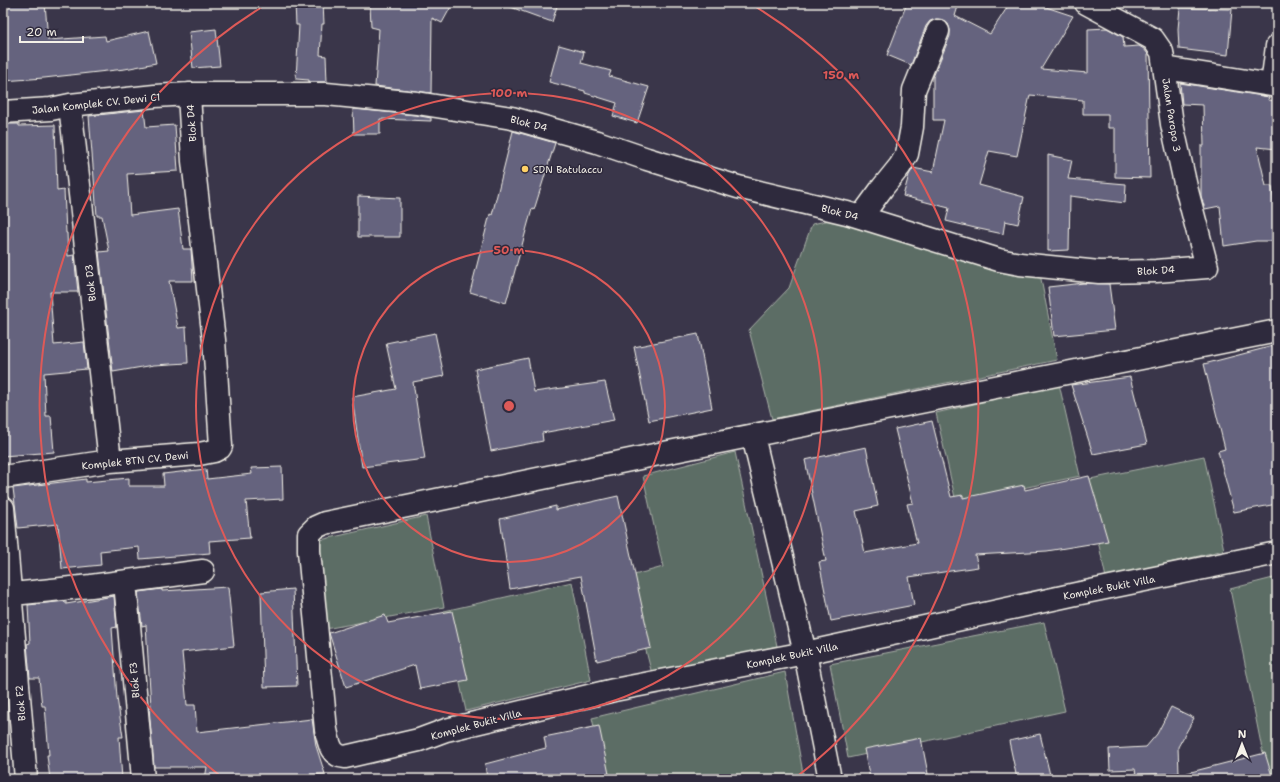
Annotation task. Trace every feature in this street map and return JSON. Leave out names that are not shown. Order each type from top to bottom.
[{"type":"street","name":"Jalan Paropo 3","points":[[1089,4],[1153,39],[1162,52],[1172,124],[1186,187],[1207,267]]},
{"type":"street","points":[[862,217],[900,166],[907,154],[912,128],[914,90],[938,31]]},
{"type":"street","points":[[1165,68],[1274,85],[1277,46]]},
{"type":"street","name":"Blok D4","points":[[220,448],[222,444],[214,340],[193,161],[189,94],[326,94],[417,103],[488,113],[532,123],[597,142],[738,187],[862,217],[999,260],[1020,264],[1099,272],[1156,271],[1207,267]]},
{"type":"street","name":"Jalan Komplek CV. Dewi C1","points":[[3,112],[51,109],[70,105],[189,94]]},
{"type":"street","name":"Blok D3","points":[[70,105],[110,461]]},
{"type":"street","points":[[830,779],[805,653],[753,436],[1277,331]]},
{"type":"street","name":"Komplek Bukit Villa","points":[[753,436],[324,523],[316,528],[309,534],[309,551],[326,730],[332,750],[339,756],[345,757],[419,740],[446,730],[614,690],[805,653],[1076,594],[1277,554]]},
{"type":"street","name":"Komplek BTN CV. Dewi","points":[[3,477],[110,461],[190,455],[214,451],[220,448]]},
{"type":"street","name":"Blok F2","points":[[3,508],[7,594],[26,779]]},
{"type":"street","points":[[7,594],[125,582],[203,571]]},
{"type":"street","name":"Blok F3","points":[[125,582],[144,779]]},
{"type":"green space","points":[[839,218],[1012,275],[1040,274],[1057,360],[772,419],[749,330],[789,288],[812,224]]},
{"type":"green space","points":[[1059,384],[1080,476],[956,502],[936,413]]},
{"type":"green space","points":[[735,452],[777,646],[652,674],[627,577],[663,567],[643,476]]},
{"type":"green space","points":[[1204,456],[1224,550],[1106,578],[1085,480]]},
{"type":"green space","points":[[426,516],[444,607],[325,629],[316,541]]},
{"type":"green space","points":[[1277,577],[1277,779],[1268,779],[1230,589]]},
{"type":"green space","points":[[572,582],[591,680],[466,711],[444,611]]},
{"type":"green space","points":[[1044,622],[1065,711],[848,758],[830,664]]},
{"type":"green space","points":[[785,672],[804,779],[606,779],[592,718]]},
{"type":"building","points":[[6,3],[45,3],[48,40],[105,36],[106,41],[149,31],[156,63],[125,69],[3,81],[3,5],[6,5]]},
{"type":"building","points":[[295,3],[323,3],[324,24],[322,24],[320,55],[326,56],[327,82],[309,82],[309,80],[296,79],[299,25],[296,25]]},
{"type":"building","points":[[370,3],[453,3],[442,23],[432,18],[431,93],[375,86],[379,29],[371,27]]},
{"type":"building","points":[[506,3],[558,3],[552,22],[505,5]]},
{"type":"building","points":[[907,3],[959,3],[955,16],[990,34],[1010,3],[1034,3],[1073,16],[1041,69],[1088,73],[1088,29],[1107,28],[1123,37],[1124,47],[1139,46],[1144,49],[1148,54],[1150,178],[1115,177],[1115,128],[1108,128],[1108,114],[1083,114],[1083,100],[1030,95],[1017,156],[989,151],[979,185],[1024,197],[1018,224],[1005,221],[1003,234],[946,221],[949,208],[903,196],[909,175],[913,168],[933,172],[944,120],[933,120],[933,77],[950,36],[948,24],[943,20],[936,19],[930,21],[926,26],[911,65],[887,55]]},
{"type":"building","points":[[1180,8],[1232,9],[1228,55],[1179,49],[1178,29]]},
{"type":"building","points":[[216,29],[220,66],[193,68],[189,32]]},
{"type":"building","points":[[559,45],[584,52],[581,63],[611,71],[609,76],[649,87],[637,123],[613,116],[617,103],[585,93],[585,91],[549,82]]},
{"type":"building","points":[[1180,83],[1269,97],[1268,100],[1277,101],[1277,149],[1257,147],[1266,186],[1272,186],[1275,213],[1277,213],[1277,241],[1256,241],[1224,246],[1220,206],[1205,209],[1201,196],[1201,146],[1204,146],[1203,105],[1182,104]]},
{"type":"building","points":[[353,109],[415,115],[431,118],[431,121],[380,119],[380,134],[354,134]]},
{"type":"building","points":[[144,110],[146,127],[175,125],[178,171],[127,174],[130,215],[178,209],[183,249],[191,249],[193,281],[169,281],[178,328],[186,327],[188,363],[154,365],[113,372],[99,252],[109,251],[102,216],[97,216],[89,116]]},
{"type":"building","points":[[3,124],[19,124],[19,126],[55,125],[57,191],[64,190],[68,256],[74,255],[78,292],[50,292],[54,345],[84,342],[87,369],[44,373],[46,416],[51,416],[54,452],[3,456]]},
{"type":"building","points":[[513,131],[555,143],[534,210],[532,209],[506,303],[470,292],[490,214],[492,215]]},
{"type":"building","points":[[1048,155],[1072,160],[1068,179],[1126,184],[1125,203],[1070,196],[1069,250],[1048,251]]},
{"type":"building","points":[[358,196],[400,198],[400,237],[358,237]]},
{"type":"building","points":[[1084,283],[1109,284],[1115,330],[1054,336],[1048,287]]},
{"type":"building","points":[[435,333],[444,376],[413,382],[425,459],[362,467],[352,397],[396,389],[386,343]]},
{"type":"building","points":[[698,334],[712,408],[649,421],[634,347]]},
{"type":"building","points":[[1277,345],[1277,504],[1234,512],[1218,451],[1225,449],[1204,364]]},
{"type":"building","points":[[528,358],[534,392],[605,382],[614,420],[542,433],[543,441],[491,451],[475,369]]},
{"type":"building","points":[[1130,377],[1147,444],[1093,454],[1071,385]]},
{"type":"building","points":[[932,421],[951,497],[963,495],[963,498],[1024,485],[1025,490],[1089,476],[1108,541],[1047,551],[975,555],[978,567],[909,577],[914,605],[831,621],[819,562],[826,561],[805,460],[866,447],[878,506],[856,511],[865,553],[917,543],[907,504],[913,503],[895,429]]},
{"type":"building","points":[[282,467],[283,499],[246,501],[250,538],[209,541],[210,553],[140,559],[139,547],[100,551],[101,565],[62,569],[58,524],[18,528],[13,488],[86,479],[86,482],[129,478],[129,486],[164,486],[163,474],[206,469],[207,479],[252,474],[251,468]]},
{"type":"building","points":[[618,496],[651,648],[597,661],[581,576],[510,589],[500,519],[556,506],[556,510]]},
{"type":"building","points":[[228,587],[234,646],[182,652],[187,705],[195,705],[197,732],[312,719],[316,746],[325,774],[247,779],[205,779],[207,767],[154,767],[149,708],[151,707],[146,625],[142,626],[138,592],[162,589],[162,591]]},
{"type":"building","points":[[293,589],[297,686],[264,687],[261,592]]},
{"type":"building","points":[[114,596],[117,627],[112,628],[117,698],[123,737],[119,737],[122,779],[50,779],[47,755],[49,755],[45,706],[42,706],[39,678],[30,678],[27,644],[30,643],[28,605],[66,601],[66,604]]},
{"type":"building","points":[[452,611],[468,680],[420,689],[415,665],[346,687],[329,633],[385,615],[388,623]]},
{"type":"building","points":[[1171,707],[1194,718],[1178,747],[1179,773],[1136,775],[1135,769],[1110,770],[1109,749],[1146,747],[1157,734]]},
{"type":"building","points":[[599,726],[610,779],[487,779],[485,764],[546,748],[544,737]]},
{"type":"building","points":[[1040,734],[1051,779],[1017,779],[1009,741]]},
{"type":"building","points":[[921,738],[929,779],[870,779],[864,749]]},
{"type":"building","points":[[1265,753],[1273,779],[1188,779],[1187,773]]},
{"type":"place","name":"SDN Batulaccu","points":[[525,169]]}]
